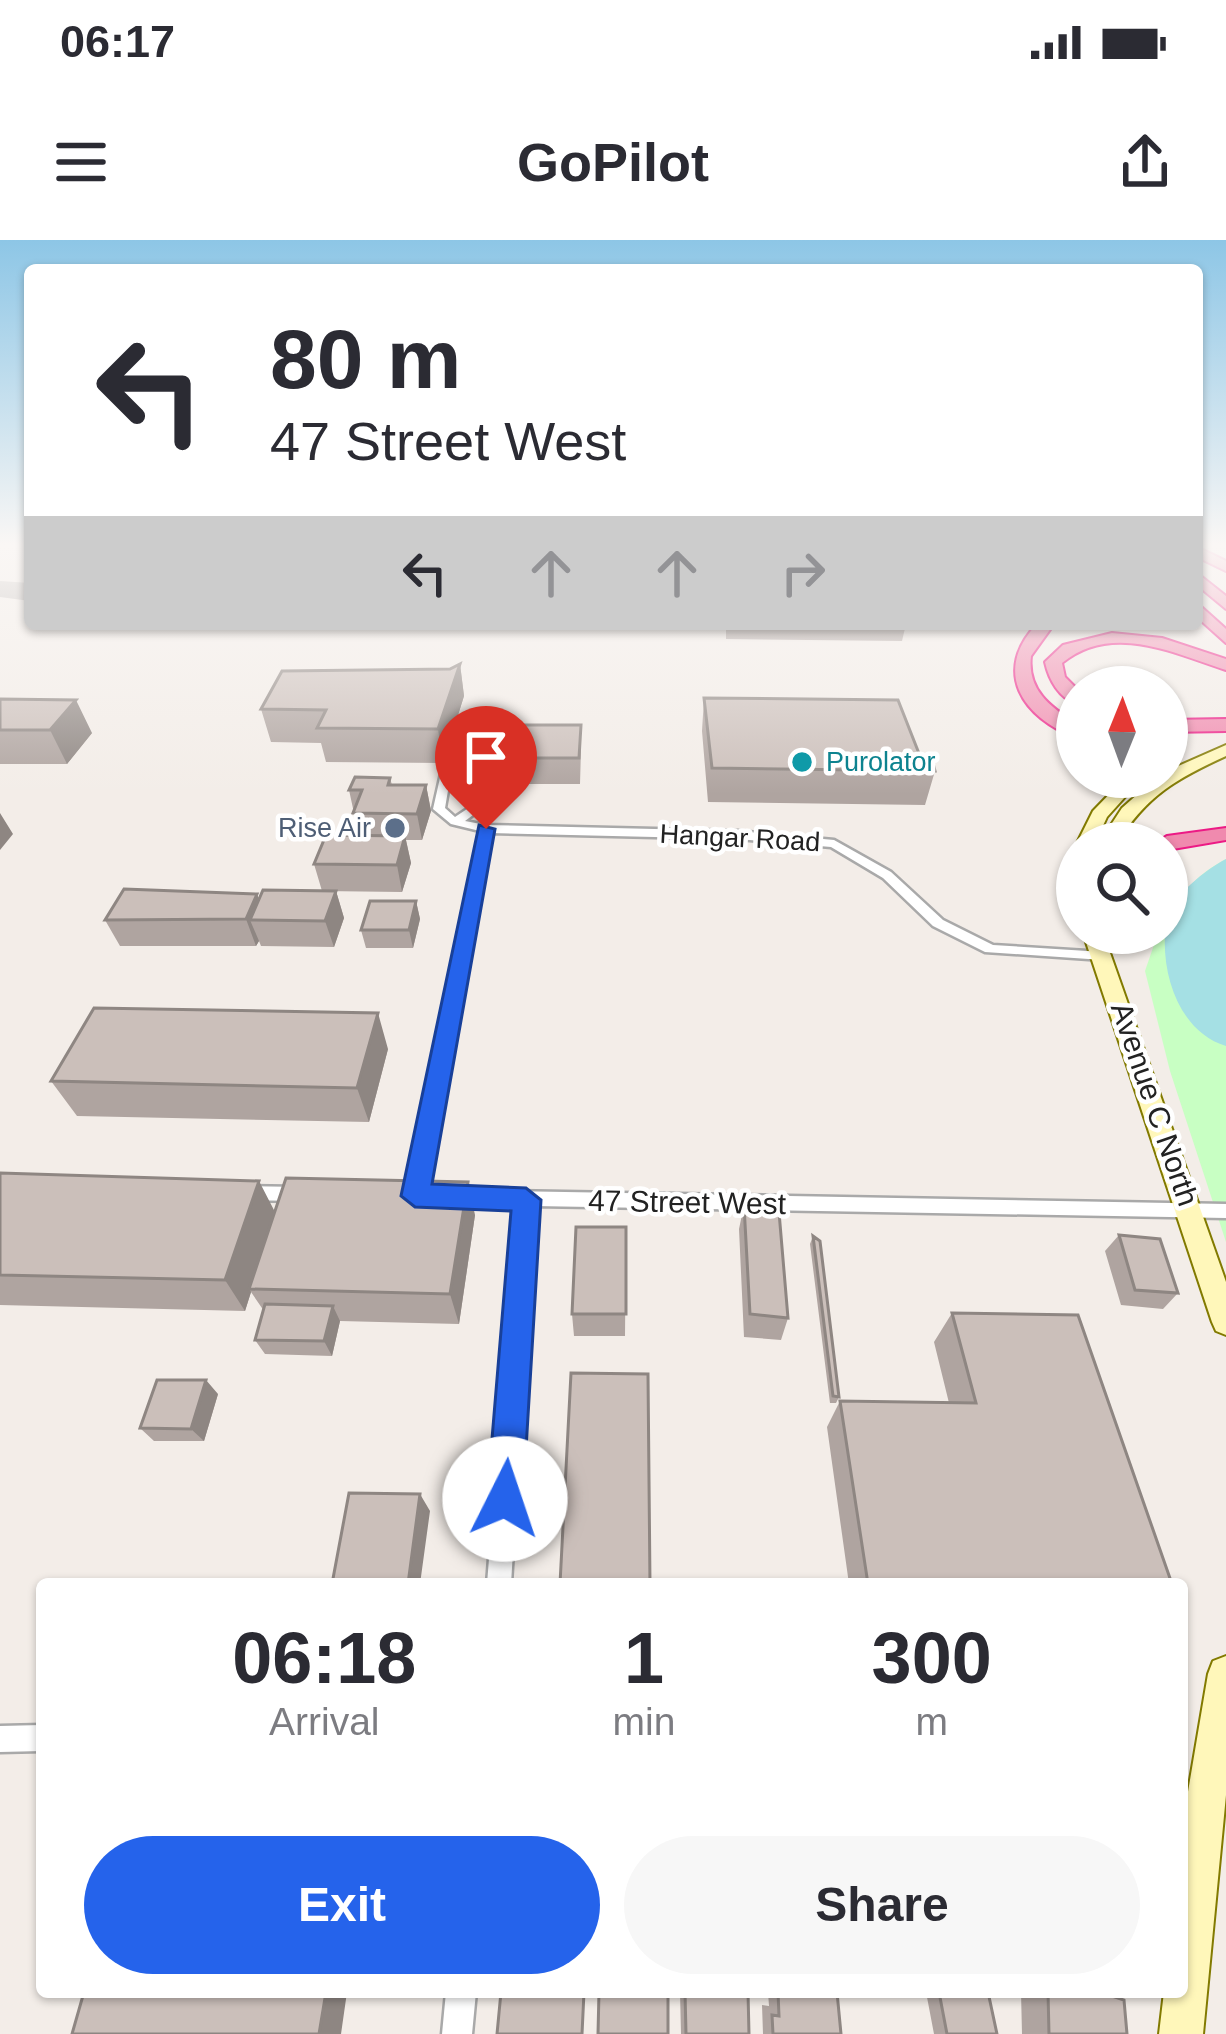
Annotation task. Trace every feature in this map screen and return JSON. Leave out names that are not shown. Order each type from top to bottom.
[{"type":"highway","points":[[1040,630],[1022,649],[1020,671],[1040,705],[1056,717]]},
{"type":"highway","points":[[1056,675],[1053,662],[1080,644],[1161,644],[1226,665]]},
{"type":"highway","points":[[1188,725],[1226,724]]},
{"type":"highway","points":[[1188,840],[1226,834]]},
{"type":"main road","points":[[1188,759],[1226,736]]},
{"type":"main road","points":[[1188,764],[1226,750]]},
{"type":"main road","points":[[1123,822],[1142,798]]},
{"type":"main road","name":"Avenue C North","points":[[1106,954],[1226,1322]]},
{"type":"main road","points":[[1188,1954],[1199,1844],[1226,1674]]},
{"type":"main road","points":[[1180,2034],[1184,1998]]},
{"type":"street","points":[[469,763],[483,774],[475,809],[455,822],[439,809],[446,771],[469,763]]},
{"type":"street","name":"Hangar Road","points":[[455,822],[486,829],[738,835],[834,844],[874,866],[938,923],[990,949],[1010,955],[1056,950]]},
{"type":"street","points":[[415,1196],[486,829]]},
{"type":"street","points":[[232,1193],[324,1194]]},
{"type":"street","name":"47 Street West","points":[[392,1195],[1226,1211]]},
{"type":"street","points":[[499,1578],[526,1200]]},
{"type":"street","points":[[0,1739],[36,1738]]},
{"type":"street","points":[[457,2034],[460,1998]]},
{"type":"green space","points":[[1226,859],[1226,1242],[1170,1071],[1145,971],[1151,954],[1188,954],[1188,889]]},
{"type":"water","points":[[1226,859],[1226,1046],[1194,1026],[1183,1011],[1165,956],[1188,954],[1188,887]]},
{"type":"building","points":[[460,664],[438,729],[317,728],[326,710],[261,709],[282,671],[450,669]]},
{"type":"building","points":[[704,698],[898,700],[920,756],[933,763],[935,771],[712,768]]},
{"type":"building","points":[[0,699],[76,700],[50,730],[0,730]]},
{"type":"building","points":[[473,724],[507,724],[505,738],[471,739]]},
{"type":"building","points":[[524,725],[581,725],[579,758],[519,758]]},
{"type":"building","points":[[355,777],[390,778],[388,785],[426,785],[417,814],[353,813],[362,790],[349,790]]},
{"type":"building","points":[[326,835],[405,836],[397,865],[314,864]]},
{"type":"building","points":[[124,889],[257,894],[246,919],[105,920]]},
{"type":"building","points":[[263,890],[336,891],[325,921],[250,920]]},
{"type":"building","points":[[370,901],[416,901],[409,930],[361,930]]},
{"type":"building","points":[[94,1008],[378,1013],[357,1088],[51,1081]]},
{"type":"building","points":[[0,1173],[259,1181],[225,1280],[0,1275]]},
{"type":"building","points":[[286,1178],[468,1182],[450,1294],[249,1289]]},
{"type":"building","points":[[744,1205],[779,1212],[788,1318],[750,1314]]},
{"type":"building","points":[[576,1227],[626,1227],[626,1314],[572,1314]]},
{"type":"building","points":[[1119,1235],[1160,1239],[1178,1293],[1135,1290]]},
{"type":"building","points":[[813,1236],[820,1241],[839,1397],[833,1396]]},
{"type":"building","points":[[265,1304],[333,1306],[324,1341],[255,1340]]},
{"type":"building","points":[[952,1313],[1078,1315],[1170,1578],[867,1578],[840,1401],[976,1403]]},
{"type":"building","points":[[571,1373],[648,1374],[650,1578],[560,1578]]},
{"type":"building","points":[[157,1380],[206,1380],[191,1429],[140,1428]]},
{"type":"building","points":[[349,1493],[420,1494],[409,1578],[333,1578]]},
{"type":"building","points":[[82,1998],[325,1998],[319,2034],[72,2034]]},
{"type":"building","points":[[500,1998],[584,1998],[582,2034],[497,2034]]},
{"type":"building","points":[[599,1998],[668,1998],[668,2034],[598,2034]]},
{"type":"building","points":[[685,1998],[748,1998],[749,2034],[686,2034]]},
{"type":"building","points":[[778,1998],[838,1998],[841,2034],[773,2034],[772,2015],[779,2016]]},
{"type":"building","points":[[940,1998],[989,1998],[997,2034],[947,2034]]},
{"type":"building","points":[[1048,1998],[1124,2000],[1127,2034],[1049,2034]]},
{"type":"place","name":"Purolator","points":[[802,762]]},
{"type":"place","name":"Rise Air","points":[[395,828]]},
{"type":"route","points":[[486,829],[415,1196],[526,1200],[505,1499]]}]
